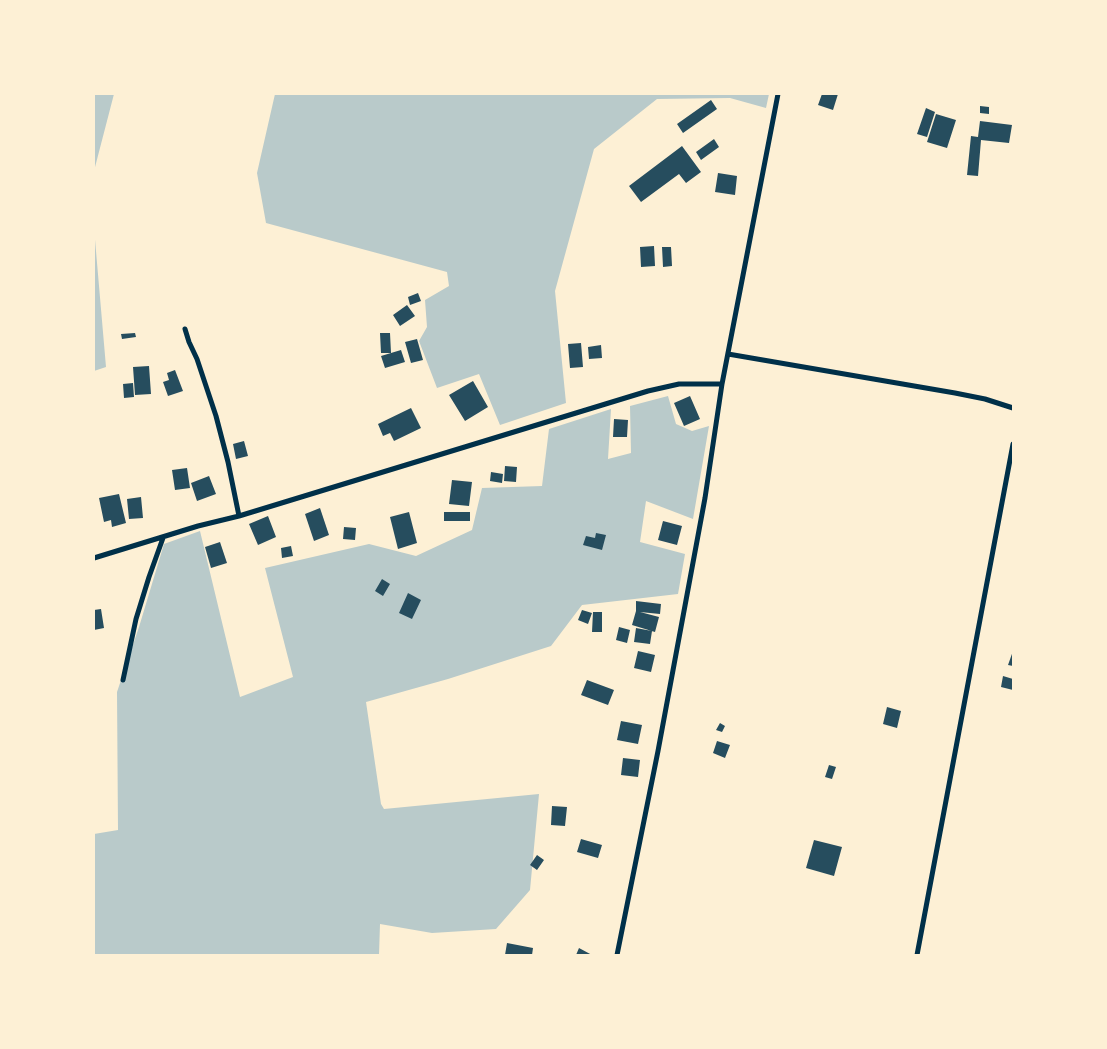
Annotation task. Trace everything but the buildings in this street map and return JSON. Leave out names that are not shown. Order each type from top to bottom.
[{"type":"street","points":[[617,955],[660,741],[722,384],[778,94]]},
{"type":"street","points":[[185,329],[216,416],[239,516]]},
{"type":"street","points":[[728,354],[985,398],[1013,408]]},
{"type":"street","points":[[94,558],[198,526],[239,516],[648,391],[679,384],[722,384]]},
{"type":"street","points":[[917,955],[1013,444]]},
{"type":"street","points":[[123,680],[136,619],[163,538]]},
{"type":"shaded area","points":[[94,94],[114,94],[94,171]]},
{"type":"shaded area","points":[[275,94],[769,94],[766,108],[730,98],[657,99],[594,149],[555,291],[566,403],[500,425],[479,374],[437,388],[419,341],[427,327],[425,300],[449,286],[447,272],[266,223],[257,173]]},
{"type":"shaded area","points":[[94,228],[106,367],[94,371]]},
{"type":"shaded area","points":[[668,396],[676,424],[692,431],[709,426],[693,519],[646,501],[640,542],[685,554],[678,594],[582,605],[551,646],[448,679],[366,702],[381,804],[384,809],[539,794],[530,890],[496,929],[432,933],[380,924],[379,955],[94,955],[94,834],[118,830],[117,692],[164,544],[200,531],[240,697],[293,677],[265,568],[369,544],[416,556],[472,530],[482,488],[542,486],[549,429],[611,409],[608,459],[631,453],[630,406]]}]
